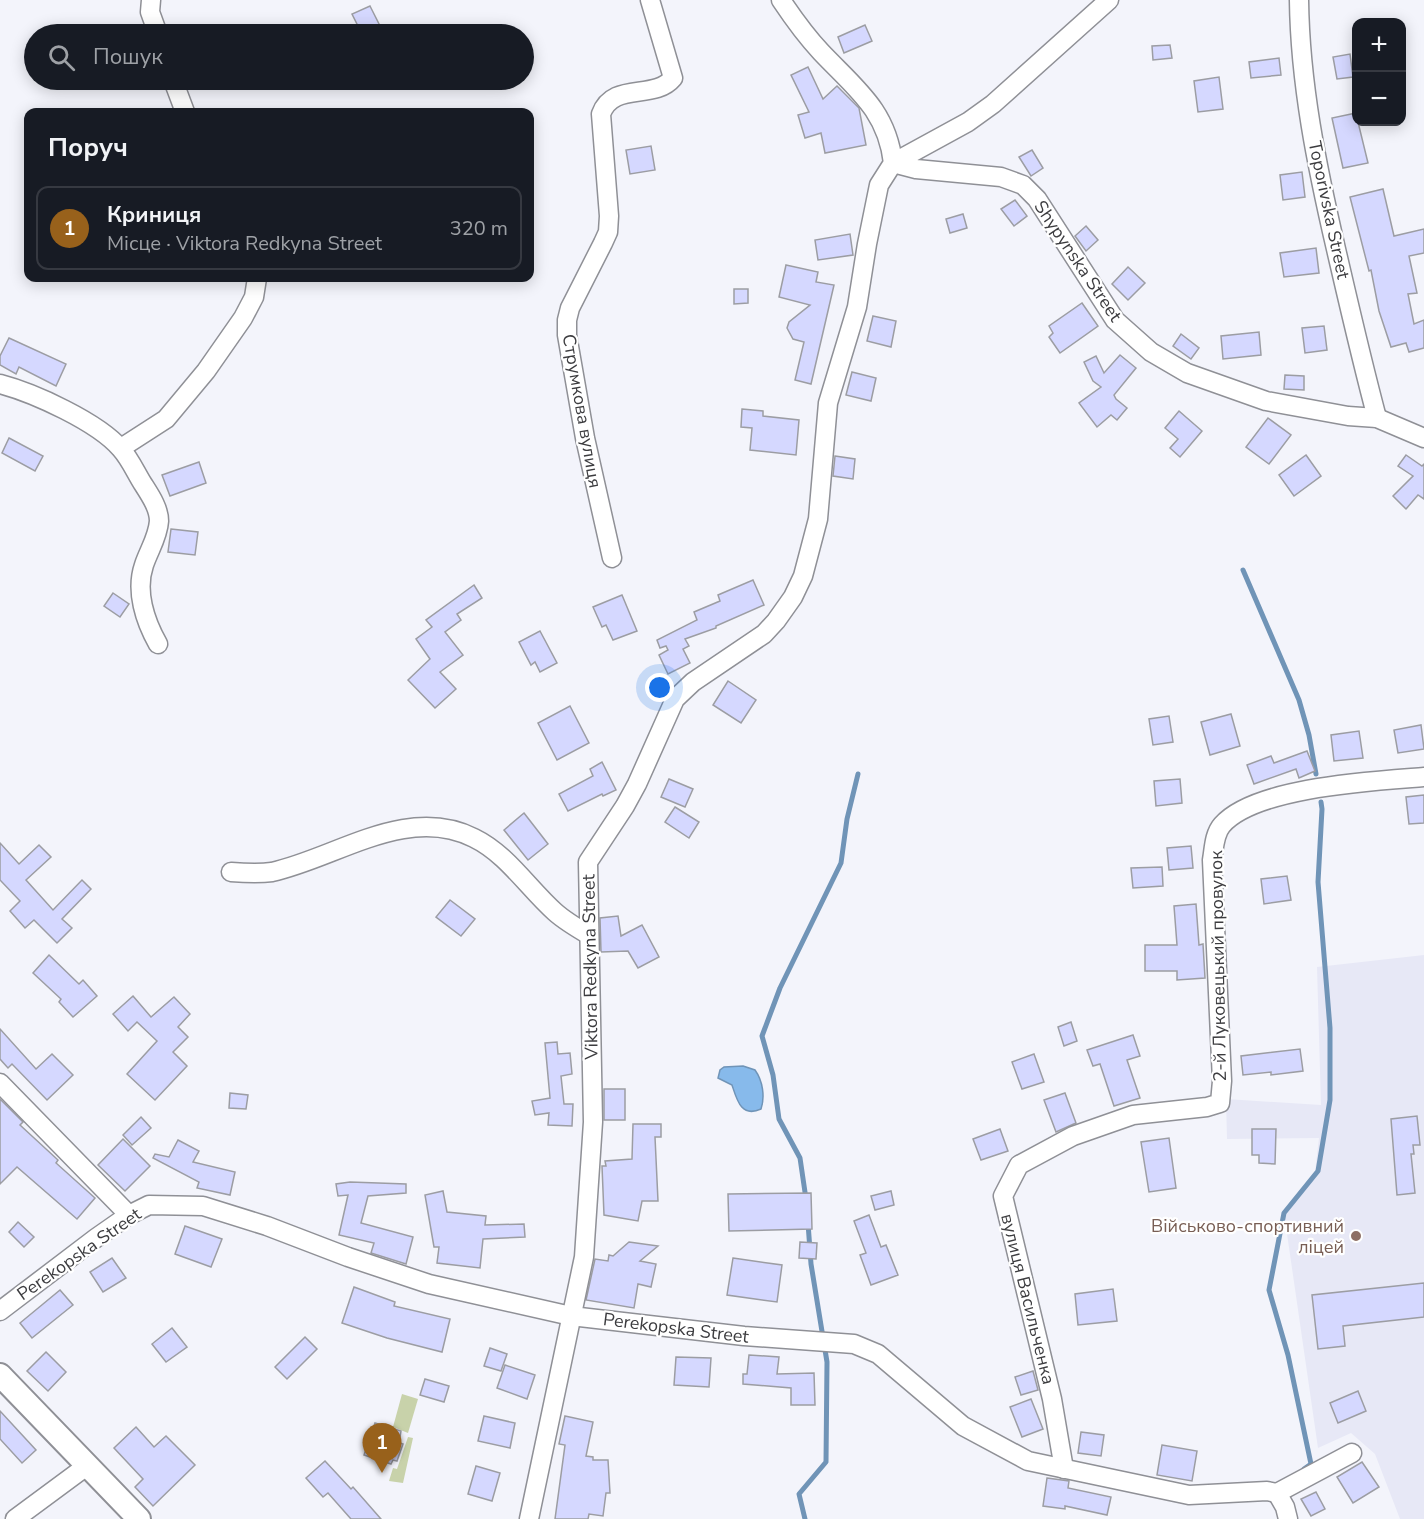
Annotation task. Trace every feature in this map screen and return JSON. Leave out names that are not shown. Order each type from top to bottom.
[{"type":"street","points":[[151,0],[150,12],[154,24]]},
{"type":"street","name":"Струмкова вулиця","points":[[612,558],[585,438],[567,335],[567,320],[570,308],[608,232],[609,216],[601,114],[605,104],[614,97],[666,85],[673,78],[650,0]]},
{"type":"street","points":[[781,0],[802,30],[876,111],[887,131],[893,164],[968,122],[993,104],[1109,0]]},
{"type":"street","name":"Toporivska Street","points":[[1299,0],[1307,106],[1322,186],[1377,418]]},
{"type":"street","points":[[177,90],[184,108]]},
{"type":"street","name":"Shypynska Street","points":[[893,164],[916,169],[1001,177],[1023,185],[1037,199],[1115,320],[1150,351],[1187,373],[1266,400],[1348,416],[1377,418],[1424,438]]},
{"type":"street","name":"Viktora Redkyna Street","points":[[529,1519],[584,1257],[593,1122],[588,862],[633,792],[675,699],[693,682],[764,634],[793,597],[803,576],[818,519],[828,403],[857,307],[879,185],[893,164]]},
{"type":"street","points":[[121,448],[166,419],[206,371],[243,318],[254,297],[256,282]]},
{"type":"street","points":[[0,384],[52,403],[96,428],[121,448],[154,503],[159,519],[157,534],[140,581],[145,613],[158,644]]},
{"type":"street","name":"2-й Луковецький провулок","points":[[1220,1103],[1222,1081],[1212,860],[1215,839],[1221,827],[1236,814],[1260,802],[1324,786],[1424,777]]},
{"type":"street","points":[[231,872],[269,872],[299,864],[370,838],[397,831],[436,826],[460,832],[485,844],[556,912],[589,935]]},
{"type":"street","points":[[0,1083],[129,1215]]},
{"type":"street","name":"вулиця Васильченка","points":[[1064,1469],[1052,1399],[1003,1196],[1019,1165],[1073,1136],[1133,1115],[1207,1107],[1220,1103]]},
{"type":"street","name":"Perekopska Street","points":[[0,1311],[129,1215],[149,1205],[203,1206],[267,1226],[348,1257],[429,1284],[571,1316],[744,1336],[854,1344],[878,1354],[963,1426],[1028,1461],[1064,1469],[1189,1495],[1267,1491],[1276,1493],[1352,1453]]},
{"type":"street","points":[[0,1375],[139,1519]]},
{"type":"street","points":[[15,1519],[88,1465]]},
{"type":"street","points":[[1276,1493],[1285,1507],[1288,1519]]},
{"type":"shaded area","name":"Військово-спортивний ліцей","points":[[1424,955],[1424,1519],[1400,1519],[1375,1454],[1351,1433],[1318,1448],[1284,1213],[1315,1172],[1319,1138],[1227,1139],[1226,1099],[1321,1105],[1317,967]]},
{"type":"green space","points":[[402,1394],[418,1399],[408,1433],[393,1427]]},
{"type":"green space","points":[[408,1437],[413,1438],[403,1483],[389,1481],[393,1468],[397,1469]]},
{"type":"water","points":[[743,1066],[755,1070],[760,1079],[763,1094],[761,1109],[749,1111],[744,1109],[738,1102],[732,1085],[718,1078],[720,1070],[724,1067]]},
{"type":"building","points":[[370,6],[379,24],[357,24],[352,14]]},
{"type":"building","points":[[865,25],[872,41],[844,53],[838,37]]},
{"type":"building","points":[[1170,45],[1172,58],[1153,60],[1152,46]]},
{"type":"building","points":[[1350,54],[1352,77],[1337,79],[1333,57]]},
{"type":"building","points":[[1279,58],[1281,75],[1251,78],[1249,62]]},
{"type":"building","points":[[808,67],[823,99],[837,86],[859,108],[866,145],[825,153],[821,133],[805,138],[798,115],[809,112],[791,75]]},
{"type":"building","points":[[1219,77],[1223,109],[1198,112],[1194,81]]},
{"type":"building","points":[[1352,114],[1352,126],[1359,126],[1368,163],[1343,168],[1332,118]]},
{"type":"building","points":[[651,146],[655,170],[630,174],[626,150]]},
{"type":"building","points":[[1032,150],[1043,168],[1031,176],[1019,157]]},
{"type":"building","points":[[1302,172],[1305,197],[1283,200],[1280,175]]},
{"type":"building","points":[[1383,189],[1394,236],[1424,229],[1424,253],[1409,256],[1417,293],[1408,294],[1414,324],[1424,320],[1424,348],[1409,352],[1406,343],[1391,347],[1379,311],[1371,270],[1369,271],[1350,197]]},
{"type":"building","points":[[1015,200],[1027,216],[1014,226],[1001,209]]},
{"type":"building","points":[[963,214],[967,228],[950,233],[946,219]]},
{"type":"building","points":[[1086,226],[1098,240],[1086,251],[1075,236]]},
{"type":"building","points":[[850,234],[853,255],[818,260],[815,240]]},
{"type":"building","points":[[1316,248],[1319,273],[1284,277],[1280,253]]},
{"type":"building","points":[[786,265],[818,272],[816,282],[834,285],[811,384],[795,380],[804,342],[793,339],[787,328],[789,322],[810,305],[779,297]]},
{"type":"building","points":[[1128,267],[1145,283],[1128,300],[1112,284]]},
{"type":"building","points":[[734,289],[748,289],[748,303],[734,304]]},
{"type":"building","points":[[1082,303],[1098,326],[1060,353],[1049,337],[1053,333],[1049,326]]},
{"type":"building","points":[[873,316],[896,321],[891,347],[867,341]]},
{"type":"building","points":[[1324,326],[1327,350],[1305,353],[1302,328]]},
{"type":"building","points":[[1259,332],[1261,355],[1223,359],[1221,336]]},
{"type":"building","points":[[1181,334],[1199,348],[1191,359],[1173,346]]},
{"type":"building","points":[[9,338],[66,364],[56,386],[19,367],[16,374],[0,365],[0,356]]},
{"type":"building","points":[[1120,355],[1136,368],[1114,395],[1127,408],[1117,420],[1111,415],[1097,427],[1079,403],[1101,387],[1093,381],[1084,362],[1096,356],[1104,373]]},
{"type":"building","points":[[852,372],[876,378],[871,401],[846,395]]},
{"type":"building","points":[[1285,375],[1304,376],[1304,390],[1284,389]]},
{"type":"building","points":[[742,409],[763,411],[763,416],[799,420],[796,455],[750,450],[752,428],[741,427]]},
{"type":"building","points":[[1179,411],[1202,431],[1180,457],[1170,448],[1178,439],[1165,428]]},
{"type":"building","points":[[1268,418],[1291,435],[1269,464],[1246,447]]},
{"type":"building","points":[[9,438],[43,456],[35,471],[2,453]]},
{"type":"building","points":[[1306,455],[1321,476],[1294,496],[1279,475]]},
{"type":"building","points":[[1406,455],[1422,466],[1424,464],[1424,499],[1418,495],[1406,509],[1393,496],[1413,476],[1398,466]]},
{"type":"building","points":[[835,456],[855,459],[853,479],[833,476]]},
{"type":"building","points":[[199,462],[206,483],[170,496],[162,475]]},
{"type":"building","points":[[171,529],[198,532],[195,555],[168,552]]},
{"type":"building","points":[[753,580],[764,605],[716,626],[716,628],[685,639],[689,646],[683,649],[690,663],[668,674],[659,655],[668,650],[666,646],[660,648],[657,640],[697,620],[694,612],[720,601],[718,595]]},
{"type":"building","points":[[474,585],[482,598],[457,614],[461,620],[445,632],[463,655],[440,672],[456,689],[435,708],[408,680],[430,659],[416,639],[432,627],[426,620]]},
{"type":"building","points":[[113,593],[129,604],[120,617],[104,606]]},
{"type":"building","points":[[622,595],[637,631],[613,640],[606,625],[602,627],[593,607]]},
{"type":"building","points":[[540,631],[557,663],[540,672],[535,662],[531,665],[519,642]]},
{"type":"building","points":[[728,681],[756,700],[741,723],[713,705]]},
{"type":"building","points":[[570,706],[589,743],[557,760],[538,723]]},
{"type":"building","points":[[1231,714],[1240,746],[1210,755],[1201,722]]},
{"type":"building","points":[[1169,716],[1173,742],[1153,745],[1149,719]]},
{"type":"building","points":[[1421,725],[1424,749],[1398,753],[1394,730]]},
{"type":"building","points":[[1359,731],[1363,758],[1334,761],[1331,735]]},
{"type":"building","points":[[1307,751],[1315,771],[1299,778],[1296,769],[1254,784],[1247,765],[1271,756],[1274,763]]},
{"type":"building","points":[[602,762],[616,790],[603,796],[602,794],[568,811],[559,794],[593,776],[590,769]]},
{"type":"building","points":[[669,779],[693,789],[685,807],[661,797]]},
{"type":"building","points":[[1180,779],[1182,803],[1156,806],[1154,781]]},
{"type":"building","points":[[1424,795],[1424,823],[1409,824],[1406,797]]},
{"type":"building","points":[[675,807],[699,822],[689,838],[665,822]]},
{"type":"building","points":[[524,813],[548,844],[528,860],[504,830]]},
{"type":"building","points":[[0,843],[19,864],[39,845],[51,857],[26,880],[53,910],[82,880],[91,889],[62,919],[72,928],[57,943],[34,920],[25,928],[10,911],[20,901],[0,880]]},
{"type":"building","points":[[1191,846],[1193,868],[1169,870],[1167,848]]},
{"type":"building","points":[[1162,867],[1163,886],[1133,888],[1131,868]]},
{"type":"building","points":[[1287,876],[1291,900],[1264,904],[1261,879]]},
{"type":"building","points":[[450,900],[475,919],[461,936],[436,917]]},
{"type":"building","points":[[1196,904],[1199,945],[1203,944],[1205,978],[1177,980],[1177,971],[1145,971],[1145,945],[1177,945],[1174,906]]},
{"type":"building","points":[[618,916],[621,936],[642,925],[659,957],[638,968],[628,951],[601,952],[600,918]]},
{"type":"building","points":[[49,955],[79,984],[83,980],[97,996],[73,1017],[59,1002],[61,999],[33,973]]},
{"type":"building","points":[[133,996],[151,1017],[174,997],[190,1014],[178,1027],[188,1037],[173,1052],[187,1066],[155,1100],[127,1074],[157,1041],[137,1022],[128,1031],[113,1014]]},
{"type":"building","points":[[1071,1022],[1077,1041],[1064,1046],[1058,1027]]},
{"type":"building","points":[[0,1029],[36,1069],[52,1054],[73,1075],[47,1100],[12,1064],[8,1068],[0,1059]]},
{"type":"building","points":[[1133,1035],[1140,1056],[1127,1060],[1140,1098],[1114,1106],[1100,1064],[1093,1066],[1087,1050]]},
{"type":"building","points":[[557,1042],[558,1054],[570,1053],[572,1074],[561,1076],[564,1104],[573,1104],[572,1126],[548,1125],[549,1113],[535,1115],[532,1101],[550,1098],[545,1043]]},
{"type":"building","points":[[1300,1049],[1303,1071],[1271,1075],[1271,1072],[1243,1075],[1241,1056]]},
{"type":"building","points":[[1034,1054],[1044,1082],[1022,1089],[1012,1062]]},
{"type":"building","points":[[604,1089],[625,1089],[625,1120],[604,1120]]},
{"type":"building","points":[[230,1093],[248,1095],[246,1109],[229,1108]]},
{"type":"building","points":[[1065,1093],[1076,1123],[1056,1132],[1044,1100]]},
{"type":"building","points":[[0,1099],[23,1122],[20,1125],[58,1160],[56,1163],[95,1198],[77,1219],[17,1167],[0,1184]]},
{"type":"building","points":[[1417,1116],[1420,1145],[1413,1145],[1414,1154],[1411,1154],[1415,1193],[1397,1195],[1391,1119]]},
{"type":"building","points":[[141,1117],[151,1128],[132,1145],[123,1135]]},
{"type":"building","points":[[633,1124],[661,1124],[661,1137],[655,1137],[658,1201],[642,1201],[638,1221],[604,1215],[602,1166],[606,1166],[605,1161],[632,1159]]},
{"type":"building","points":[[1000,1129],[1008,1151],[981,1160],[973,1139]]},
{"type":"building","points":[[1252,1129],[1276,1129],[1275,1164],[1259,1163],[1259,1155],[1252,1155]]},
{"type":"building","points":[[1169,1138],[1176,1188],[1149,1192],[1141,1142]]},
{"type":"building","points":[[123,1139],[150,1166],[125,1191],[98,1165]]},
{"type":"building","points":[[178,1140],[199,1151],[193,1162],[235,1172],[230,1195],[197,1188],[199,1182],[153,1158],[155,1154],[169,1157]]},
{"type":"building","points":[[350,1182],[406,1184],[406,1193],[368,1196],[361,1223],[413,1237],[406,1264],[371,1253],[374,1243],[339,1235],[348,1195],[338,1196],[336,1184]]},
{"type":"building","points":[[443,1191],[447,1212],[486,1216],[485,1225],[524,1224],[525,1237],[483,1239],[480,1268],[437,1263],[439,1247],[434,1247],[425,1195]]},
{"type":"building","points":[[891,1191],[894,1205],[875,1210],[871,1196]]},
{"type":"building","points":[[811,1193],[812,1229],[729,1231],[728,1194]]},
{"type":"building","points":[[869,1215],[881,1247],[886,1245],[898,1275],[871,1285],[860,1255],[866,1253],[854,1221]]},
{"type":"building","points":[[18,1222],[34,1237],[24,1247],[9,1232]]},
{"type":"building","points":[[185,1226],[222,1239],[211,1267],[175,1254]]},
{"type":"building","points":[[629,1242],[658,1246],[640,1261],[656,1264],[651,1287],[638,1284],[634,1308],[586,1300],[595,1259],[608,1261],[609,1255],[613,1256]]},
{"type":"building","points":[[800,1242],[817,1243],[816,1259],[799,1258]]},
{"type":"building","points":[[112,1258],[126,1278],[103,1292],[90,1272]]},
{"type":"building","points":[[733,1258],[782,1265],[777,1302],[727,1295]]},
{"type":"building","points":[[1424,1283],[1424,1317],[1343,1326],[1345,1346],[1318,1349],[1312,1295]]},
{"type":"building","points":[[354,1287],[395,1302],[394,1306],[450,1319],[442,1352],[387,1338],[342,1323]]},
{"type":"building","points":[[1113,1289],[1117,1321],[1078,1325],[1075,1294]]},
{"type":"building","points":[[60,1290],[73,1305],[32,1338],[20,1323]]},
{"type":"building","points":[[172,1328],[187,1347],[166,1362],[152,1344]]},
{"type":"building","points":[[305,1337],[317,1349],[287,1379],[275,1367]]},
{"type":"building","points":[[490,1348],[507,1354],[501,1371],[484,1366]]},
{"type":"building","points":[[46,1352],[66,1372],[48,1391],[27,1371]]},
{"type":"building","points":[[749,1355],[779,1357],[777,1374],[814,1373],[815,1405],[791,1405],[791,1388],[743,1384],[743,1374],[747,1374]]},
{"type":"building","points":[[676,1357],[711,1358],[709,1387],[674,1385]]},
{"type":"building","points":[[505,1365],[535,1375],[527,1399],[497,1388]]},
{"type":"building","points":[[1033,1371],[1038,1390],[1021,1395],[1015,1377]]},
{"type":"building","points":[[425,1379],[449,1386],[444,1402],[420,1395]]},
{"type":"building","points":[[1358,1391],[1366,1411],[1338,1423],[1330,1403]]},
{"type":"building","points":[[1031,1399],[1043,1429],[1022,1437],[1010,1407]]},
{"type":"building","points":[[0,1411],[36,1450],[22,1463],[0,1439]]},
{"type":"building","points":[[484,1416],[515,1423],[510,1448],[478,1441]]},
{"type":"building","points":[[565,1416],[593,1422],[586,1456],[593,1457],[593,1460],[608,1460],[610,1493],[606,1493],[603,1516],[589,1514],[588,1519],[555,1519],[565,1445],[559,1444]]},
{"type":"building","points":[[375,1423],[401,1431],[399,1443],[403,1444],[397,1461],[393,1460],[391,1464],[364,1455]]},
{"type":"building","points":[[136,1427],[154,1447],[166,1436],[195,1465],[153,1506],[135,1487],[143,1479],[114,1448]]},
{"type":"building","points":[[1081,1432],[1104,1435],[1101,1456],[1078,1453]]},
{"type":"building","points":[[1162,1445],[1197,1451],[1192,1481],[1157,1475]]},
{"type":"building","points":[[325,1461],[351,1489],[353,1487],[381,1519],[351,1519],[328,1493],[323,1497],[306,1478]]},
{"type":"building","points":[[1362,1462],[1379,1487],[1353,1503],[1337,1477]]},
{"type":"building","points":[[476,1466],[500,1473],[492,1501],[468,1494]]},
{"type":"building","points":[[1047,1478],[1069,1481],[1068,1488],[1111,1497],[1107,1515],[1065,1506],[1065,1509],[1043,1506]]},
{"type":"building","points":[[1316,1492],[1325,1509],[1311,1516],[1301,1499]]},
{"type":"waterway","points":[[1243,570],[1299,700],[1309,735],[1316,774]]},
{"type":"waterway","points":[[806,1199],[800,1158],[779,1119],[773,1075],[762,1036],[780,988],[841,863],[847,819],[858,774]]},
{"type":"waterway","points":[[1304,1469],[1311,1464],[1288,1355],[1269,1290],[1284,1213],[1318,1171],[1330,1100],[1330,1028],[1318,882],[1321,802]]},
{"type":"waterway","points":[[805,1519],[799,1494],[826,1462],[827,1362],[811,1264],[808,1223]]},
{"type":"place","name":"Військово-спортивний ліцей","points":[[1356,1236]]},
{"type":"place","name":"Криниця","points":[[382,1473]]}]
